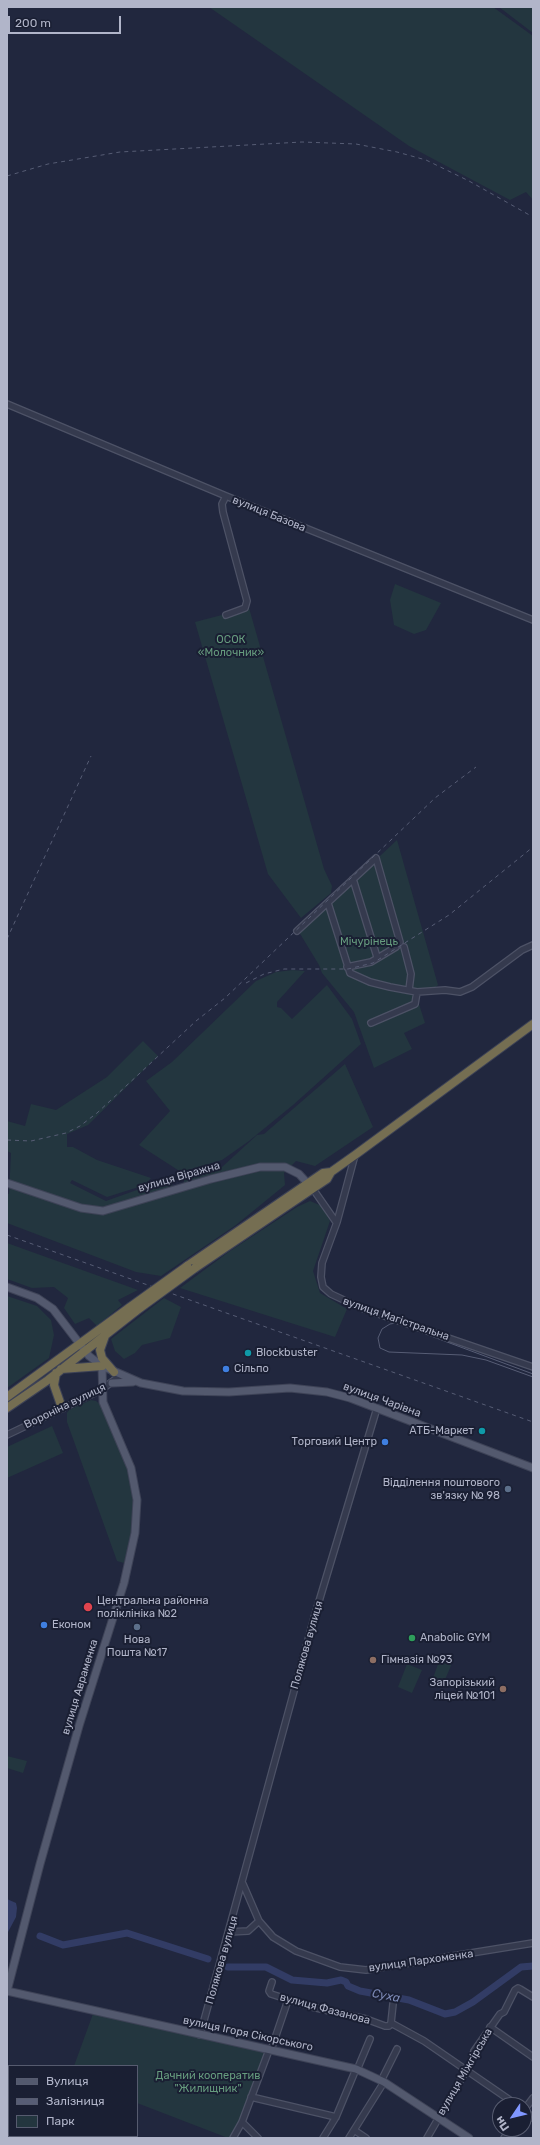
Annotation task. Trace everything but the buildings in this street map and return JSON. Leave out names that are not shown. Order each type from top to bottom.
[{"type":"highway","points":[[7,1408],[58,1371],[82,1348],[133,1309],[191,1267],[310,1186],[323,1173],[331,1172],[355,1155],[533,1024]]},
{"type":"highway","points":[[7,1397],[106,1334],[133,1309]]},
{"type":"highway","points":[[106,1334],[102,1342],[102,1358],[117,1374]]},
{"type":"highway","points":[[58,1371],[102,1366]]},
{"type":"highway","points":[[58,1371],[54,1381],[62,1408]]},
{"type":"highway","points":[[31,1392],[46,1387],[58,1394]]},
{"type":"main road","name":"вулиця Віражна","points":[[7,1183],[81,1208],[103,1211],[210,1179],[260,1167],[285,1167],[299,1174],[310,1186]]},
{"type":"main road","name":"вулиця Чарівна","points":[[7,1287],[37,1298],[53,1309],[82,1348],[102,1366],[117,1374],[141,1383],[183,1391],[215,1393],[290,1388],[334,1394],[377,1408],[533,1468]]},
{"type":"main road","name":"вулиця Авраменка","points":[[7,1991],[44,1850],[81,1720],[124,1583],[136,1533],[137,1500],[131,1468],[103,1402],[101,1390],[104,1383],[102,1366]]},
{"type":"main road","points":[[112,1383],[141,1383]]},
{"type":"main road","name":"вулиця Ігоря Сікорського","points":[[7,1991],[357,2070],[383,2081],[469,2138]]},
{"type":"street","name":"вулиця Базова","points":[[7,404],[226,496],[533,620]]},
{"type":"street","points":[[226,496],[222,504],[223,512],[247,601],[244,608],[226,615]]},
{"type":"street","points":[[297,930],[376,858],[400,942],[396,947],[370,962],[347,967]]},
{"type":"street","points":[[353,879],[377,957]]},
{"type":"street","points":[[328,903],[350,973],[353,976],[370,982],[417,992],[445,990],[460,992],[466,990],[522,950],[533,945]]},
{"type":"street","points":[[404,947],[411,974],[409,990]]},
{"type":"street","points":[[371,1023],[415,1004],[417,992]]},
{"type":"street","name":"вулиця Магістральна","points":[[355,1155],[337,1222],[321,1272],[323,1287],[330,1294],[361,1308],[533,1367]]},
{"type":"street","name":"вулиця Віражна","points":[[310,1186],[337,1222]]},
{"type":"street","name":"Вороніна вулиця","points":[[7,1434],[101,1390],[112,1383],[117,1374]]},
{"type":"street","name":"Полякова вулиця","points":[[200,2035],[243,1884],[314,1618],[377,1408]]},
{"type":"street","name":"Полякова вулиця","points":[[243,1884],[259,1921]]},
{"type":"street","points":[[229,1932],[248,1930],[259,1921]]},
{"type":"street","name":"вулиця Пархоменка","points":[[259,1921],[274,1937],[296,1951],[340,1967],[366,1970],[533,1943]]},
{"type":"street","name":"вулиця Фазанова","points":[[272,1982],[269,1991],[271,1994],[288,2000],[385,2026],[389,2026],[391,2023],[424,2041],[505,2097]]},
{"type":"street","name":"вулиця Міжгірська","points":[[427,2138],[466,2070],[474,2051],[500,2014],[504,2012],[518,1988],[533,1996]]},
{"type":"street","points":[[233,2138],[242,2122],[288,2000]]},
{"type":"street","points":[[391,2023],[393,2004]]},
{"type":"street","points":[[490,2027],[533,2057]]},
{"type":"street","points":[[323,2138],[336,2117],[370,2039]]},
{"type":"street","points":[[349,2138],[383,2081],[397,2049]]},
{"type":"street","points":[[251,2096],[336,2117]]},
{"type":"street","points":[[242,2122],[258,2138]]},
{"type":"street","points":[[354,2130],[366,2138]]},
{"type":"green space","points":[[209,7],[493,7],[533,36],[533,200],[526,192],[510,200],[409,146]]},
{"type":"green space","points":[[499,7],[533,7],[533,33]]},
{"type":"green space","points":[[395,584],[441,603],[426,630],[414,634],[394,625],[390,600]]},
{"type":"green space","name":"ОСОК «Молочник»","points":[[249,608],[324,869],[332,886],[331,893],[301,918],[268,874],[195,622]]},
{"type":"green space","name":"Мічурінець","points":[[397,840],[438,985],[435,988],[419,988],[418,1001],[425,1023],[404,1033],[412,1049],[374,1068],[354,1012],[322,973],[319,965],[299,932]]},
{"type":"green space","points":[[293,970],[305,971],[277,1002],[277,1007],[281,1008],[292,1019],[327,985],[352,1019],[361,1044],[293,1105],[249,1141],[222,1160],[181,1172],[139,1145],[170,1111],[146,1081],[172,1062],[256,981],[276,972]]},
{"type":"green space","points":[[143,1041],[158,1056],[88,1125],[67,1134],[67,1147],[73,1147],[97,1160],[151,1178],[145,1185],[107,1197],[72,1180],[70,1183],[106,1201],[173,1177],[172,1190],[183,1187],[185,1175],[222,1167],[257,1135],[264,1134],[345,1064],[373,1127],[315,1166],[296,1161],[284,1173],[285,1185],[236,1225],[161,1276],[136,1272],[7,1223],[7,1193],[9,1194],[11,1153],[7,1151],[7,1121],[25,1126],[31,1104],[56,1110],[107,1077]]},
{"type":"green space","points":[[310,1201],[322,1206],[330,1221],[313,1271],[320,1293],[347,1309],[335,1337],[180,1288],[230,1251],[297,1207]]},
{"type":"green space","points":[[7,1243],[138,1290],[118,1300],[122,1305],[97,1326],[89,1318],[75,1324],[64,1308],[68,1298],[54,1287],[32,1288],[7,1279]]},
{"type":"green space","points":[[7,1296],[37,1306],[51,1320],[54,1335],[49,1358],[7,1388]]},
{"type":"green space","points":[[164,1298],[181,1307],[170,1338],[142,1345],[135,1353],[124,1359],[115,1351],[111,1339]]},
{"type":"green space","points":[[91,1400],[96,1401],[102,1406],[129,1470],[134,1505],[132,1530],[124,1563],[117,1561],[67,1422],[67,1413],[69,1410]]},
{"type":"green space","points":[[52,1426],[63,1453],[7,1478],[7,1447]]},
{"type":"green space","points":[[441,1656],[453,1661],[444,1682],[433,1678]]},
{"type":"green space","points":[[407,1664],[422,1670],[412,1693],[398,1687]]},
{"type":"green space","points":[[7,1756],[27,1761],[23,1773],[7,1768]]},
{"type":"green space","name":"Дачний кооператив \"Жилищник\"","points":[[94,2011],[271,2050],[233,2138],[228,2138],[138,2103],[138,2065],[74,2065]]},
{"type":"water","points":[[7,1899],[16,1903],[17,1908],[16,1917],[7,1934]]},
{"type":"waterway","name":"Суха","points":[[40,1936],[63,1945],[127,1933],[208,1959]]},
{"type":"waterway","name":"Суха","points":[[228,1967],[266,1967],[292,1980],[327,1983],[341,1980],[346,1982],[348,1986],[360,1991],[409,2000],[445,2014],[455,2012],[473,2002],[521,1967],[533,1966]]},
{"type":"tram line","points":[[533,1374],[396,1323],[390,1324],[382,1329],[378,1338],[380,1348],[389,1352],[462,1355],[486,1360],[533,1377]]},
{"type":"railway","points":[[7,176],[48,164],[120,152],[302,142],[356,144],[397,152],[426,160],[469,181],[533,217]]},
{"type":"railway","points":[[7,939],[91,756]]},
{"type":"railway","points":[[7,1140],[31,1141],[66,1133],[80,1126],[97,1113],[196,1021],[225,998],[435,798],[476,767]]},
{"type":"railway","points":[[246,983],[264,974],[284,969],[348,969],[373,963],[449,915],[533,847]]},
{"type":"railway","points":[[7,1235],[533,1422]]},
{"type":"place","name":"Blockbuster","points":[[248,1353]]},
{"type":"place","name":"Сільпо","points":[[226,1369]]},
{"type":"place","name":"АТБ-Маркет","points":[[482,1431]]},
{"type":"place","name":"Торговий Центр","points":[[385,1442]]},
{"type":"place","name":"Відділення поштового зв'язку № 98","points":[[508,1489]]},
{"type":"place","name":"Центральна районна поліклініка №2","points":[[88,1607]]},
{"type":"place","name":"Економ","points":[[44,1625]]},
{"type":"place","name":"Нова Пошта №17","points":[[137,1627]]},
{"type":"place","name":"Anabolic GYM","points":[[412,1638]]},
{"type":"place","name":"Гімназія №93","points":[[373,1660]]},
{"type":"place","name":"Запорізький ліцей №101","points":[[503,1689]]}]
